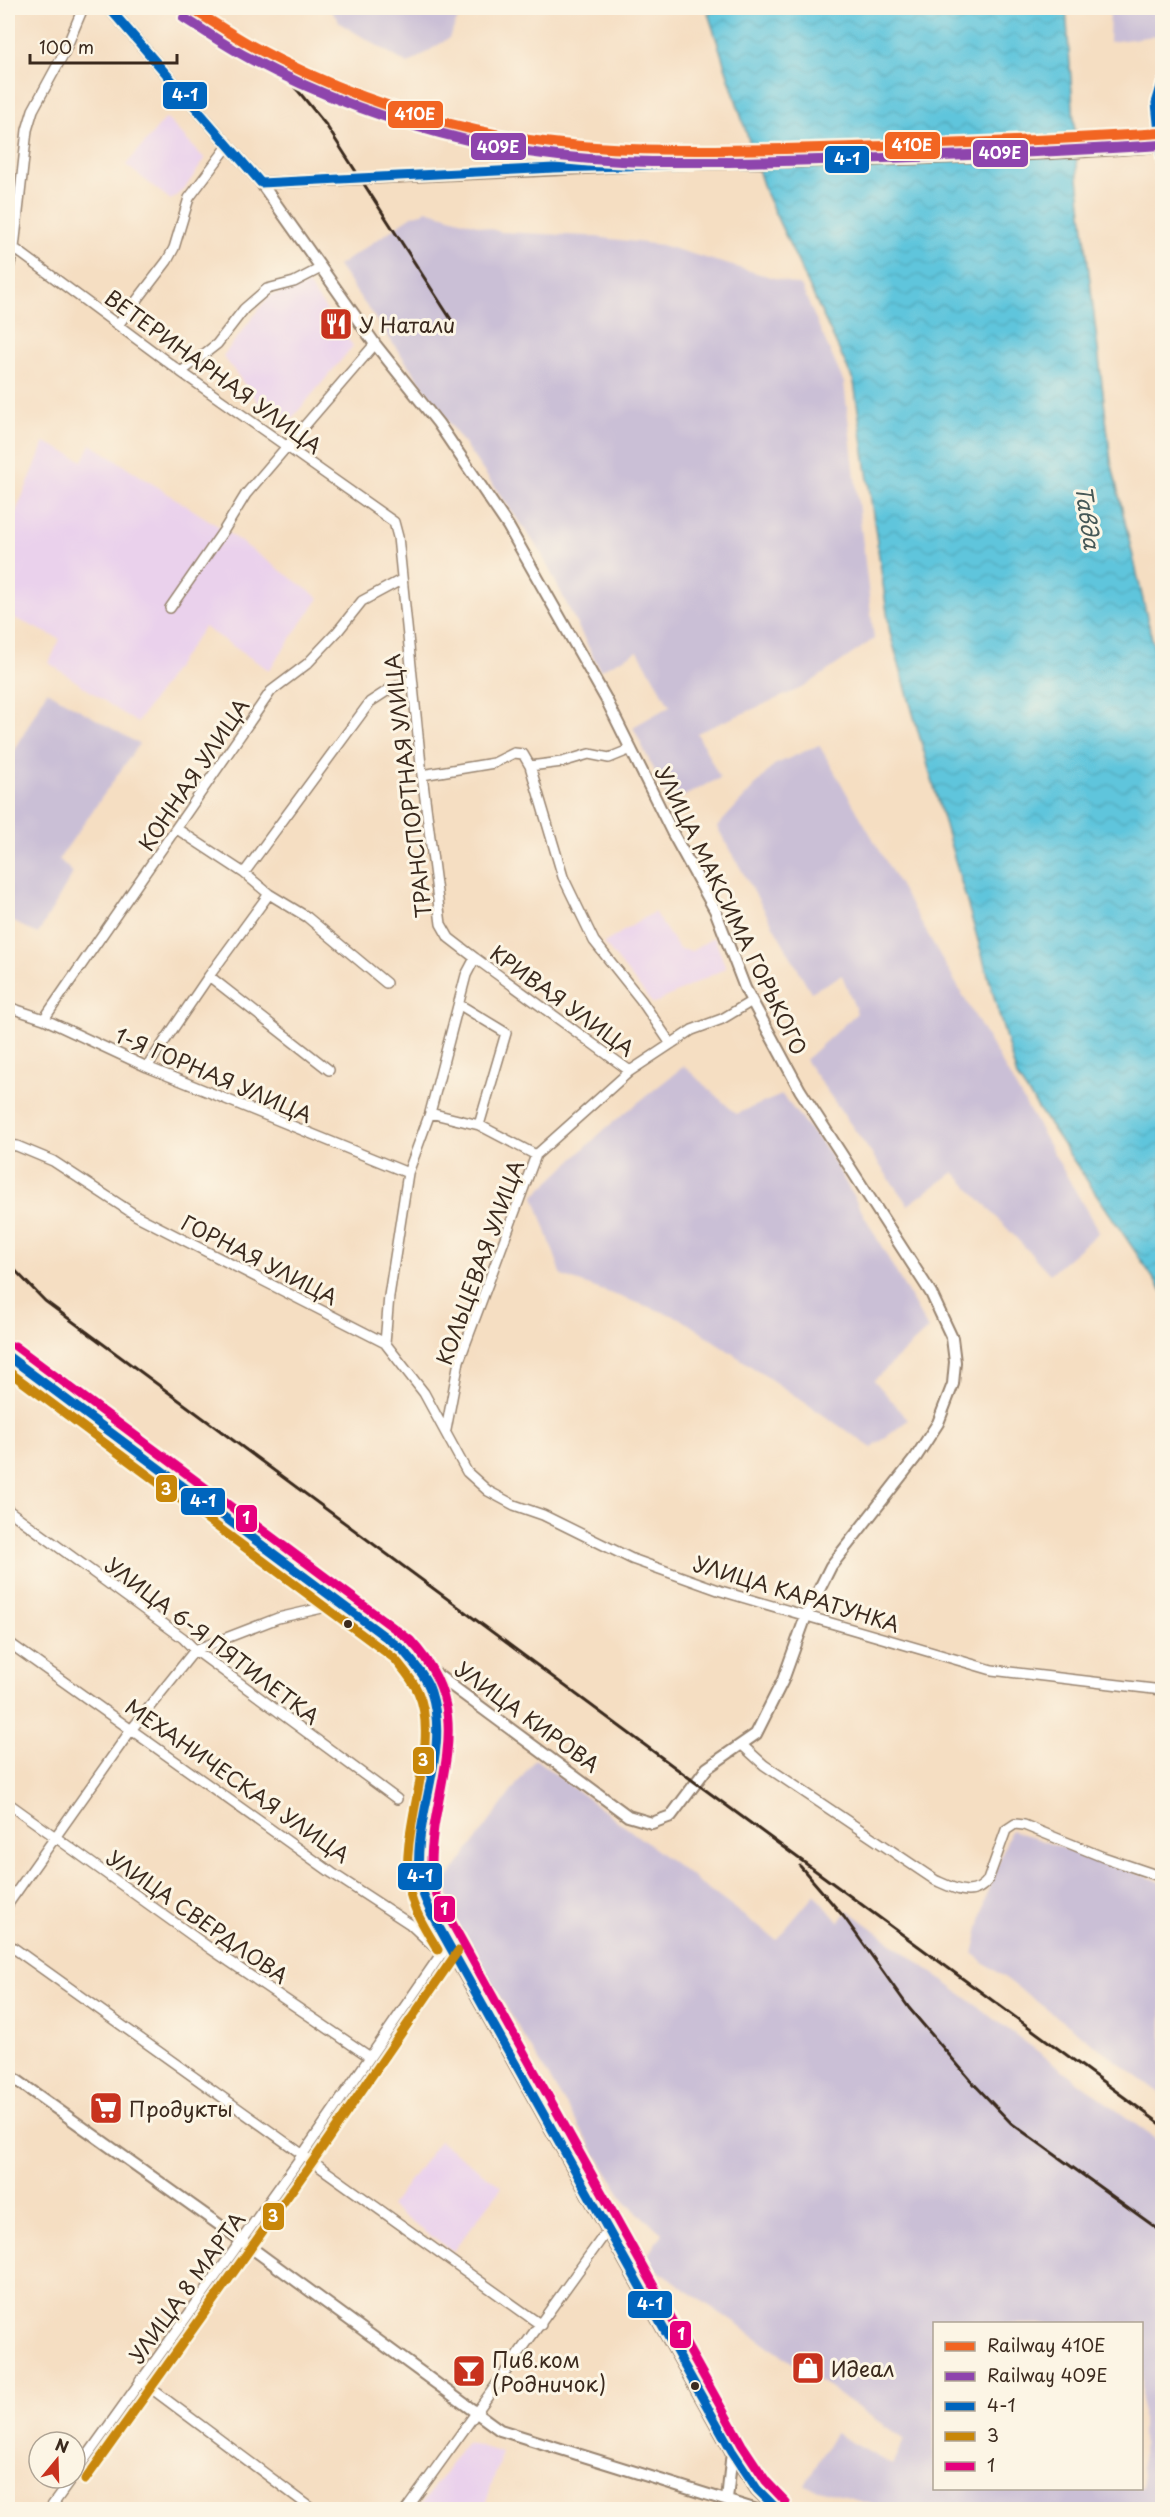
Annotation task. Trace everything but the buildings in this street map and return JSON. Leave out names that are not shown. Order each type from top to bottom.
[{"type":"main road","name":"УЛИЦА КИРОВА","points":[[8,1356],[403,1650],[421,1673],[435,1706],[433,1766],[419,1864],[421,1887],[445,1949]]},
{"type":"main road","name":"МЕХАНИЧЕСКАЯ УЛИЦА","points":[[445,1949],[732,2451],[757,2489],[778,2510]]},
{"type":"street","points":[[8,271],[14,248],[27,130],[33,110],[64,53],[83,8]]},
{"type":"street","name":"УЛИЦА МАКСИМА ГОРЬКОГО","points":[[109,8],[261,183],[375,345],[438,423],[508,526],[606,699],[672,832],[716,910],[752,1001],[800,1090],[931,1293],[952,1338],[955,1362],[953,1384],[938,1423],[916,1457],[831,1566],[806,1616],[783,1680],[756,1734],[707,1768],[671,1816],[652,1823],[628,1816]]},
{"type":"street","points":[[1162,83],[1156,103],[1162,162]]},
{"type":"street","points":[[118,325],[167,261],[174,248],[189,198],[228,146]]},
{"type":"street","points":[[261,183],[650,165],[931,159],[1162,146]]},
{"type":"street","name":"ВЕТЕРИНАРНАЯ УЛИЦА","points":[[14,248],[181,372],[394,522]]},
{"type":"street","points":[[181,372],[217,344],[244,309],[267,289],[294,282],[321,268]]},
{"type":"street","points":[[170,608],[246,494],[375,345]]},
{"type":"street","name":"ТРАНСПОРТНАЯ УЛИЦА","points":[[394,522],[398,537],[422,775],[441,924],[449,938],[475,958]]},
{"type":"street","name":"КОННАЯ УЛИЦА","points":[[44,1019],[271,691],[308,664],[338,632],[362,601],[401,580]]},
{"type":"street","points":[[244,873],[370,702],[390,689],[412,680]]},
{"type":"street","points":[[530,766],[562,762],[589,754],[609,758],[631,749]]},
{"type":"street","points":[[422,775],[494,763],[514,753],[524,754],[530,766],[563,877],[594,941],[641,1000],[671,1044]]},
{"type":"street","points":[[177,829],[244,873],[269,894],[307,917],[386,983]]},
{"type":"street","points":[[147,1067],[208,976],[269,894]]},
{"type":"street","points":[[385,1343],[389,1296],[408,1173],[430,1113],[466,975],[475,958]]},
{"type":"street","name":"КРИВАЯ УЛИЦА","points":[[475,958],[630,1071]]},
{"type":"street","points":[[208,976],[328,1070]]},
{"type":"street","name":"КОЛЬЦЕВАЯ УЛИЦА","points":[[446,1430],[459,1361],[536,1155],[630,1071],[692,1030],[722,1019],[752,1001]]},
{"type":"street","points":[[460,1005],[506,1034],[479,1125]]},
{"type":"street","name":"1-Я ГОРНАЯ УЛИЦА","points":[[8,1006],[44,1019],[147,1067],[408,1173]]},
{"type":"street","points":[[430,1113],[479,1125],[536,1155]]},
{"type":"street","name":"ГОРНАЯ УЛИЦА","points":[[8,1145],[17,1146],[53,1161],[137,1216],[385,1343],[424,1393],[446,1430],[455,1451]]},
{"type":"street","name":"УЛИЦА КАРАТУНКА","points":[[455,1451],[466,1472],[488,1491],[514,1505],[543,1515],[632,1559],[721,1591],[992,1670],[1162,1690]]},
{"type":"street","name":"УЛИЦА 6-Я ПЯТИЛЕТКА","points":[[8,1510],[397,1799]]},
{"type":"street","points":[[8,1904],[131,1730],[195,1650],[278,1618],[322,1608],[333,1599]]},
{"type":"street","name":"МЕХАНИЧЕСКАЯ УЛИЦА","points":[[8,1642],[332,1873],[445,1949]]},
{"type":"street","name":"УЛИЦА КИРОВА","points":[[403,1650],[628,1816]]},
{"type":"street","points":[[742,1745],[764,1765],[935,1880],[959,1891],[966,1892],[983,1887],[988,1880],[1006,1830],[1015,1824],[1024,1825],[1103,1857],[1162,1877]]},
{"type":"street","name":"УЛИЦА СВЕРДЛОВА","points":[[8,1803],[211,1949],[369,2057]]},
{"type":"street","points":[[8,1944],[541,2325]]},
{"type":"street","name":"УЛИЦА 8 МАРТА","points":[[87,2456],[242,2241],[445,1949]]},
{"type":"street","points":[[8,2074],[242,2241],[500,2430],[726,2505],[757,2510]]},
{"type":"street","points":[[406,2510],[607,2231]]},
{"type":"street","points":[[140,2380],[314,2510]]},
{"type":"street","points":[[726,2505],[732,2451]]},
{"type":"street","points":[[50,2510],[64,2490]]},
{"type":"shaded area","points":[[329,8],[463,8],[449,38],[408,64],[341,24]]},
{"type":"shaded area","points":[[1110,8],[1162,8],[1162,35],[1109,42]]},
{"type":"shaded area","points":[[166,118],[205,159],[185,188],[171,200],[126,165]]},
{"type":"shaded area","points":[[426,210],[501,232],[587,236],[661,245],[801,286],[844,383],[874,639],[804,687],[697,733],[720,778],[670,803],[633,727],[670,706],[638,651],[600,670],[540,551],[338,266],[414,215]]},
{"type":"shaded area","points":[[308,285],[353,346],[288,423],[261,406],[223,356],[269,296]]},
{"type":"shaded area","points":[[45,442],[83,461],[91,444],[224,530],[319,598],[269,670],[204,627],[137,723],[49,663],[60,639],[8,615],[8,531]]},
{"type":"shaded area","points":[[47,691],[139,744],[59,859],[73,873],[38,934],[8,919],[8,750],[14,752]]},
{"type":"shaded area","points":[[819,745],[1099,1232],[1050,1274],[954,1172],[908,1205],[805,1060],[857,1013],[842,975],[811,992],[717,827],[774,765]]},
{"type":"shaded area","points":[[654,912],[679,949],[692,951],[714,937],[726,968],[653,1004],[604,943]]},
{"type":"shaded area","points":[[684,1066],[736,1114],[782,1095],[829,1153],[928,1329],[874,1380],[908,1420],[872,1448],[680,1318],[562,1276],[534,1196],[606,1128]]},
{"type":"shaded area","points":[[535,1759],[776,1940],[815,1894],[839,1923],[848,1910],[1162,2144],[1162,2509],[888,2509],[805,2485],[835,2433],[892,2465],[904,2439],[644,2261],[662,2233],[626,2203],[457,1927],[445,1883]]},
{"type":"shaded area","points":[[1011,1830],[1162,1882],[1162,2095],[973,1954],[988,1890]]},
{"type":"shaded area","points":[[439,2141],[502,2187],[453,2251],[390,2207]]},
{"type":"shaded area","points":[[466,2442],[502,2453],[484,2509],[418,2509]]},
{"type":"water","name":"Тавда","points":[[729,8],[1066,8],[1078,178],[1111,461],[1162,682],[1162,1291],[1017,1077],[890,633],[854,382],[766,194],[708,13]]},
{"type":"railway","points":[[175,8],[280,73],[299,92],[326,125],[454,324]]},
{"type":"railway","points":[[8,75],[12,127],[8,213]]},
{"type":"railway","points":[[8,1263],[45,1301],[1162,2125]]},
{"type":"railway","points":[[800,1866],[844,1917],[909,2008],[974,2084],[1011,2123],[1162,2232]]},
{"type":"rail line","name":"410E","points":[[190,8],[246,42],[334,85],[418,115],[513,138],[591,147],[746,150],[974,143],[1162,133]]},
{"type":"rail line","name":"409E","points":[[184,18],[232,49],[302,84],[357,107],[442,134],[548,155],[626,161],[744,162],[973,155],[1162,145]]},
{"type":"transit line","name":"4-1","points":[[109,8],[261,183]]},
{"type":"transit line","name":"4-1","points":[[1162,83],[1156,103],[1162,162]]},
{"type":"transit line","name":"4-1","points":[[261,183],[554,168],[970,156],[1162,146]]},
{"type":"transit line","name":"1","points":[[15,1346],[410,1640],[428,1663],[440,1685],[446,1707],[448,1729],[447,1752],[431,1853],[432,1879],[437,1896],[742,2445],[766,2481],[786,2502]]},
{"type":"transit line","name":"4-1","points":[[8,1356],[403,1650],[423,1675],[431,1692],[436,1716],[434,1765],[420,1838],[419,1863],[421,1887],[431,1913],[732,2451],[757,2489],[778,2510]]},
{"type":"transit line","name":"3","points":[[8,1371],[395,1659],[408,1675],[418,1692],[424,1713],[425,1736],[410,1839],[409,1888],[417,1912],[438,1950]]},
{"type":"transit line","name":"3","points":[[87,2477],[313,2161],[458,1951]]},
{"type":"place","name":"У Натали","points":[[336,324]]},
{"type":"place","name":"Продукты","points":[[106,2108]]},
{"type":"place","name":"Идеал","points":[[808,2368]]},
{"type":"place","name":"Пив.ком (Родничок)","points":[[469,2371]]}]
